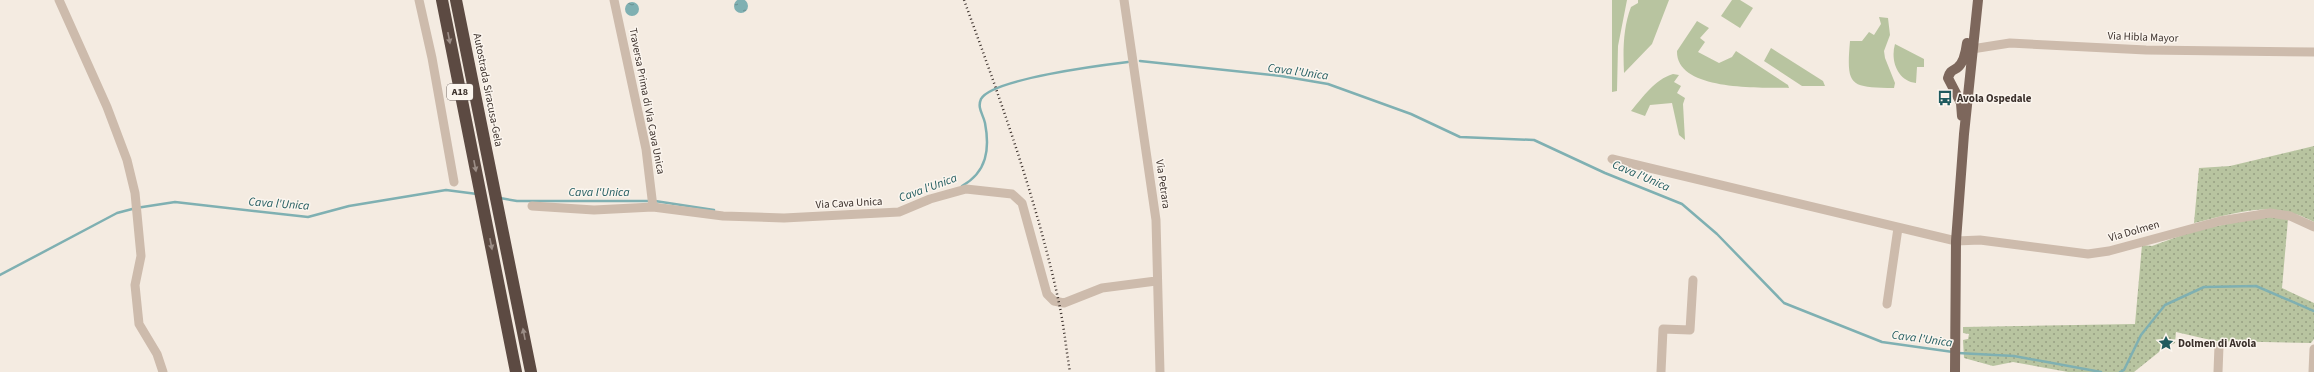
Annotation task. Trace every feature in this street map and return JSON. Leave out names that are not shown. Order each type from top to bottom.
[{"type":"highway","name":"A18","points":[[442,0],[516,372]]},
{"type":"highway","name":"Autostrada Siracusa-Gela","points":[[456,0],[531,372]]},
{"type":"highway","points":[[461,0],[464,35]]},
{"type":"main road","points":[[1964,134],[1961,103],[1948,81],[1949,74],[1958,68],[1966,54],[1970,0]]},
{"type":"main road","points":[[1955,372],[1956,241],[1969,79],[1978,0]]},
{"type":"main road","points":[[1958,68],[1965,69],[1969,79]]},
{"type":"main road","points":[[1952,87],[1962,89],[1969,79]]},
{"type":"street","points":[[59,0],[107,107],[127,160],[136,193],[141,256],[135,285],[139,324],[156,354],[163,372]]},
{"type":"street","points":[[419,0],[432,58],[454,182]]},
{"type":"street","name":"Traversa Prima di Via Cava Unica","points":[[614,0],[646,149],[653,207]]},
{"type":"street","name":"Via Petrara","points":[[1124,0],[1156,220],[1156,281],[1160,372]]},
{"type":"street","name":"Via Hibla Mayor","points":[[1972,49],[2010,44],[2146,50],[2314,52]]},
{"type":"street","name":"Via Dolmen","points":[[1612,159],[1956,241],[1980,240],[2088,254],[2109,251],[2220,221],[2270,213],[2290,216],[2314,227]]},
{"type":"street","name":"Via Cava Unica","points":[[532,206],[594,210],[653,207],[723,216],[784,218],[900,212],[930,199],[966,189],[1012,194],[1022,203],[1047,294],[1054,301],[1064,303],[1102,288],[1156,281]]},
{"type":"street","points":[[1887,304],[1898,228]]},
{"type":"street","points":[[1661,372],[1663,329],[1690,330],[1693,280]]},
{"type":"street","points":[[2218,372],[2219,346]]},
{"type":"street","points":[[2313,372],[2314,349]]},
{"type":"green space","points":[[1612,0],[1627,0],[1618,46],[1617,91],[1612,92]]},
{"type":"green space","points":[[1638,0],[1669,0],[1652,44],[1624,73],[1626,23],[1631,7],[1638,3]]},
{"type":"green space","points":[[1732,0],[1740,0],[1753,8],[1740,28],[1721,16]]},
{"type":"green space","points":[[1879,17],[1888,18],[1890,35],[1884,51],[1885,58],[1895,83],[1894,88],[1879,88],[1860,85],[1854,81],[1849,68],[1850,41],[1862,41],[1869,32],[1874,35],[1881,24]]},
{"type":"green space","points":[[1697,21],[1709,28],[1700,38],[1705,42],[1698,52],[1719,63],[1732,57],[1736,51],[1788,85],[1789,88],[1742,87],[1705,80],[1690,74],[1680,64],[1677,51]]},
{"type":"green space","points":[[1895,44],[1924,59],[1924,67],[1917,67],[1916,83],[1904,78],[1897,69],[1894,57]]},
{"type":"green space","points":[[1771,48],[1823,81],[1825,86],[1802,86],[1764,61]]},
{"type":"green space","points":[[1673,74],[1679,75],[1674,82],[1681,86],[1677,93],[1685,98],[1683,104],[1685,140],[1679,135],[1672,103],[1650,105],[1645,116],[1631,111],[1655,84]]},
{"type":"green space","points":[[2314,146],[2314,222],[2299,215],[2284,211],[2255,210],[2225,215],[2194,223],[2199,168],[2230,166]]},
{"type":"green space","points":[[2268,216],[2288,219],[2282,288],[2314,303],[2314,339],[2311,343],[2215,341],[2176,332],[2175,343],[2164,348],[2134,372],[2068,372],[2013,362],[1993,366],[1964,358],[1963,340],[1968,339],[1969,334],[1963,333],[1963,327],[2135,324],[2142,245],[2152,246],[2196,230]]},
{"type":"water","points":[[738,-1],[744,-1],[748,3],[748,9],[744,13],[738,13],[734,9],[734,3]]},
{"type":"water","points":[[629,2],[635,2],[639,6],[639,12],[635,16],[629,16],[625,12],[625,6]]},
{"type":"waterway","name":"Cava l'Unica","points":[[1140,61],[1281,76],[1328,84],[1411,114],[1460,137],[1534,140],[1605,173],[1682,204],[1717,234],[1784,303],[1882,342],[1953,352]]},
{"type":"waterway","name":"Cava l'Unica","points":[[962,186],[977,174],[985,159],[987,142],[985,123],[980,102],[981,99],[989,92],[1025,79],[1096,66],[1128,62]]},
{"type":"waterway","name":"Cava l'Unica","points":[[0,275],[117,213],[136,208],[175,202],[308,217],[349,206],[446,190],[477,194]]},
{"type":"waterway","name":"Cava l'Unica","points":[[500,198],[517,201],[650,201]]},
{"type":"waterway","name":"Cava l'Unica","points":[[655,201],[714,210]]},
{"type":"waterway","name":"Cava l'Unica","points":[[2120,372],[2124,370],[2141,335],[2165,305],[2204,287],[2256,286],[2314,311]]},
{"type":"waterway","name":"Cava l'Unica","points":[[1958,353],[2014,356],[2101,372]]},
{"type":"railway","points":[[964,0],[1017,150],[1040,226],[1059,303],[1070,372]]},
{"type":"place","name":"Avola Ospedale","points":[[1945,98]]},
{"type":"place","name":"Dolmen di Avola","points":[[2166,343]]}]
